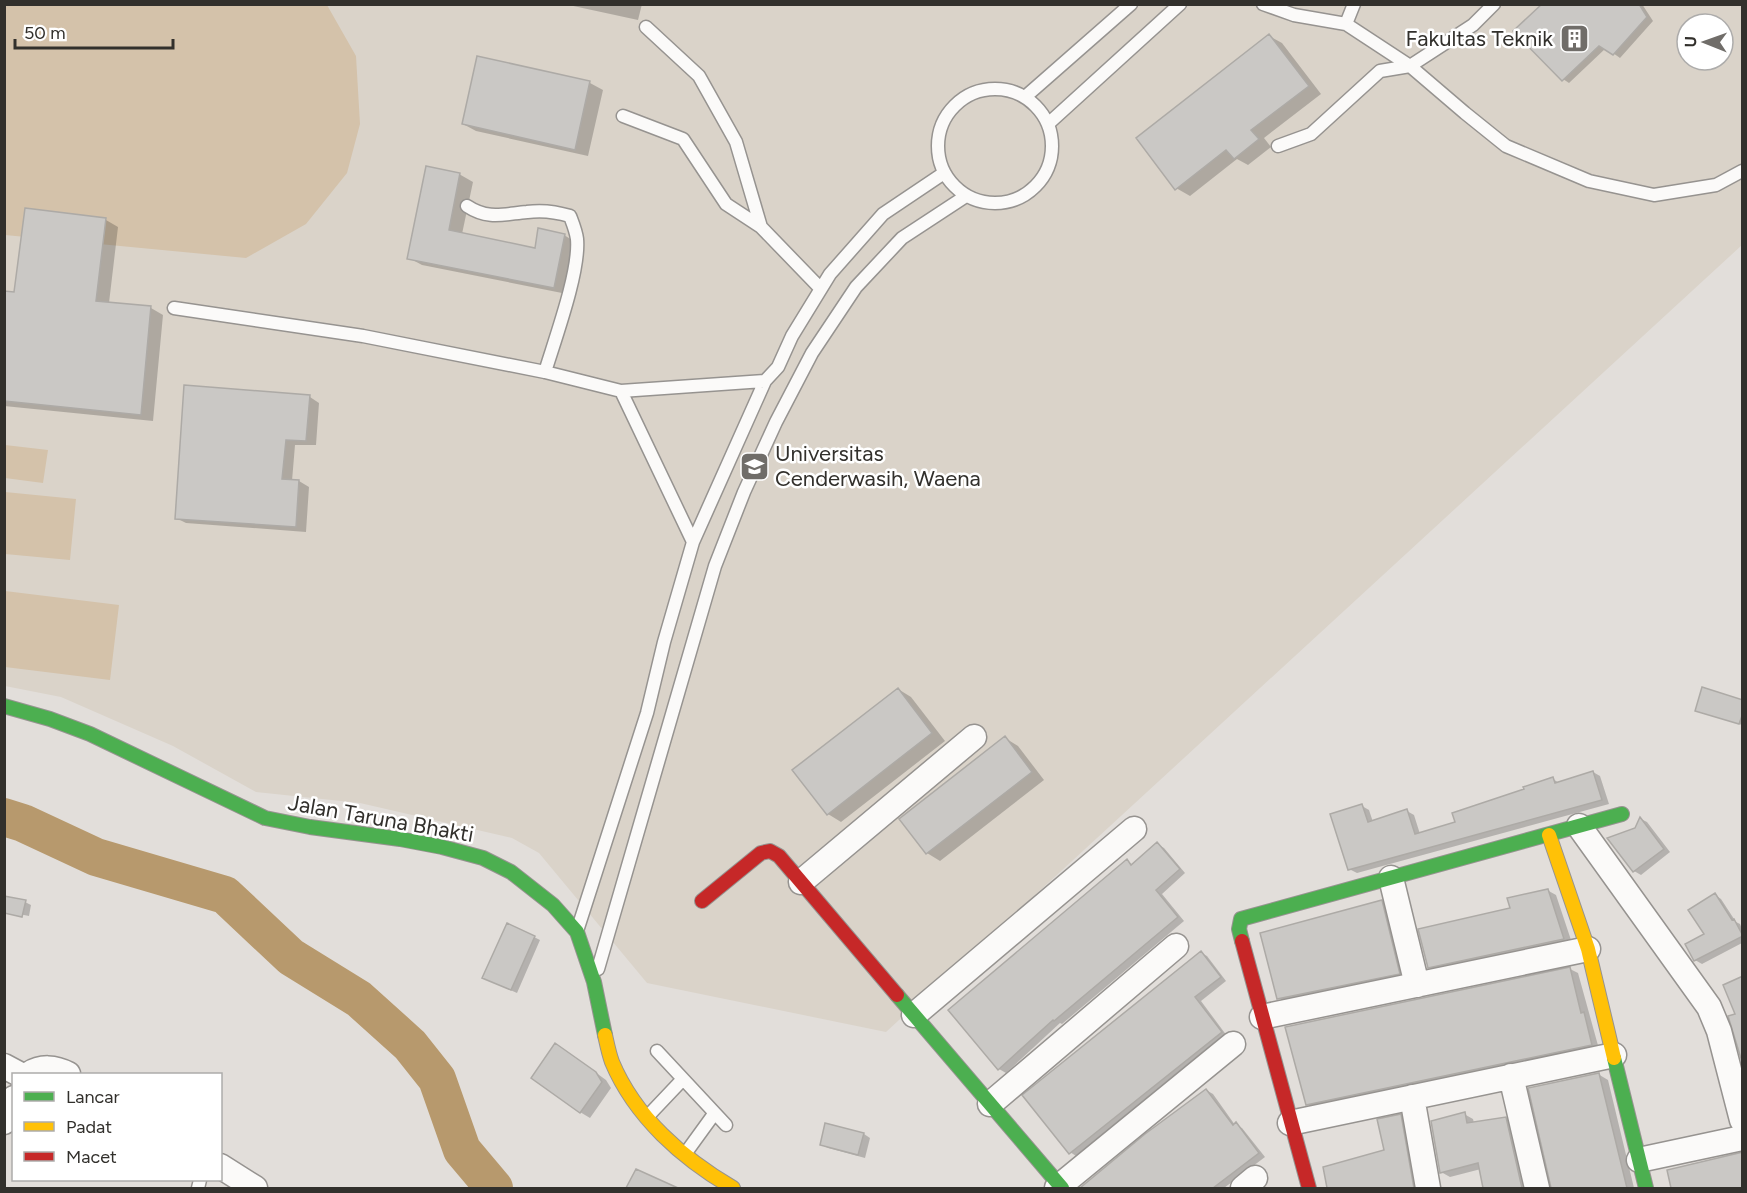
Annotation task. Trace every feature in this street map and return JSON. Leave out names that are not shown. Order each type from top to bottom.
[{"type":"street","name":"Jalan Taruna Bhakti","points":[[4,706],[50,719],[90,734],[265,818],[442,847],[483,858],[511,872],[553,905],[577,932],[594,982],[600,1019],[612,1062],[637,1107],[702,1170],[733,1188]]},
{"type":"street","points":[[801,882],[974,737]]},
{"type":"street","points":[[1309,1188],[1239,929],[1241,919],[1622,814]]},
{"type":"street","points":[[1579,826],[1709,1007],[1719,1031],[1743,1120]]},
{"type":"street","points":[[914,1015],[1134,829]]},
{"type":"street","points":[[1549,835],[1588,949],[1646,1188]]},
{"type":"street","points":[[702,901],[761,853],[770,851],[779,856],[1060,1188],[1233,1044]]},
{"type":"street","points":[[1391,878],[1417,985]]},
{"type":"street","points":[[990,1104],[1176,946]]},
{"type":"street","points":[[1262,1017],[1588,949]]},
{"type":"street","points":[[1290,1122],[1614,1055]]},
{"type":"street","points":[[30,1073],[48,1068],[59,1069],[66,1073]]},
{"type":"street","points":[[1511,1076],[1537,1188]]},
{"type":"street","points":[[1412,1097],[1428,1188]]},
{"type":"street","points":[[4,1122],[12,1103]]},
{"type":"street","points":[[1639,1160],[1743,1138]]},
{"type":"street","points":[[222,1167],[255,1188]]},
{"type":"lane","points":[[1025,97],[1131,4]]},
{"type":"lane","points":[[1048,124],[1180,4]]},
{"type":"lane","points":[[1263,4],[1294,15],[1346,24],[1410,66],[1506,146],[1590,181],[1654,195],[1716,185],[1743,171]]},
{"type":"lane","points":[[1346,24],[1354,4]]},
{"type":"lane","points":[[1278,146],[1311,134],[1380,71],[1410,66],[1473,25],[1494,4]]},
{"type":"lane","points":[[646,27],[699,76],[736,142],[761,227]]},
{"type":"lane","points":[[996,88],[1025,97],[1038,108],[1048,124],[1052,144],[1049,164],[1040,182],[1024,195],[1006,202],[986,202],[966,196],[944,173],[938,144],[946,116],[968,95],[996,88]]},
{"type":"lane","points":[[623,116],[683,140],[726,204],[761,227],[820,290]]},
{"type":"lane","points":[[577,932],[647,713],[664,642],[693,542],[765,381],[778,367],[792,336],[830,274],[883,214],[944,173]]},
{"type":"lane","points":[[594,982],[715,566],[744,492],[776,422],[812,353],[856,287],[902,238],[966,196]]},
{"type":"lane","points":[[467,206],[475,212],[502,216],[528,212],[560,213],[570,216],[577,241],[575,261],[569,291],[545,372]]},
{"type":"lane","points":[[174,308],[363,336],[545,372],[621,391],[765,381]]},
{"type":"lane","points":[[621,391],[693,542]]},
{"type":"lane","points":[[657,1052],[726,1125]]},
{"type":"lane","points":[[646,1118],[682,1079]]},
{"type":"lane","points":[[685,1155],[714,1114]]},
{"type":"shaded area","name":"Universitas Cenderwasih, Waena","points":[[4,5],[1742,5],[1742,245],[886,1032],[647,983],[539,853],[512,838],[360,803],[256,792],[173,746],[61,697],[5,686]]},
{"type":"shaded area","points":[[4,5],[327,5],[356,56],[360,124],[347,173],[306,224],[246,258],[5,235]]},
{"type":"shaded area","points":[[5,445],[48,450],[43,483],[5,478]]},
{"type":"shaded area","points":[[5,492],[76,499],[70,560],[5,554]]},
{"type":"shaded area","points":[[5,591],[119,605],[110,680],[5,667]]},
{"type":"building","name":"Fakultas Teknik","points":[[1542,4],[1639,4],[1647,17],[1613,55],[1599,46],[1562,81],[1513,31]]},
{"type":"building","points":[[1269,34],[1309,86],[1251,130],[1259,139],[1234,159],[1226,150],[1175,190],[1136,138]]},
{"type":"building","points":[[477,56],[590,81],[575,150],[462,124]]},
{"type":"building","points":[[426,166],[460,173],[449,230],[535,248],[538,228],[565,234],[554,288],[407,259]]},
{"type":"building","points":[[25,208],[106,218],[96,301],[151,306],[141,415],[4,401],[4,291],[14,292]]},
{"type":"building","points":[[184,385],[310,395],[306,441],[286,440],[282,479],[299,480],[296,527],[175,519]]},
{"type":"building","points":[[1702,687],[1743,700],[1743,713],[1739,724],[1695,711]]},
{"type":"building","points":[[898,688],[932,733],[827,815],[792,770]]},
{"type":"building","points":[[1005,736],[1032,772],[926,854],[899,819]]},
{"type":"building","points":[[1593,771],[1602,800],[1348,870],[1330,814],[1362,804],[1368,822],[1407,809],[1415,834],[1455,822],[1452,813],[1524,789],[1523,787],[1553,777],[1555,783]]},
{"type":"building","points":[[1640,817],[1664,849],[1633,872],[1607,838],[1635,828]]},
{"type":"building","points":[[1157,842],[1180,869],[1156,890],[1178,917],[1053,1020],[998,1070],[948,1010],[1127,859],[1131,865]]},
{"type":"building","points":[[1548,889],[1564,939],[1428,968],[1418,929],[1510,908],[1507,898]]},
{"type":"building","points":[[1715,893],[1743,936],[1694,961],[1685,944],[1704,934],[1688,910]]},
{"type":"building","points":[[4,896],[26,900],[22,917],[4,913]]},
{"type":"building","points":[[1382,900],[1400,974],[1277,999],[1260,933]]},
{"type":"building","points":[[507,923],[535,936],[511,990],[482,978]]},
{"type":"building","points":[[1201,951],[1221,977],[1195,997],[1222,1032],[1069,1154],[1022,1095]]},
{"type":"building","points":[[1570,967],[1581,1013],[1584,1012],[1592,1045],[1306,1105],[1285,1027]]},
{"type":"building","points":[[1743,976],[1743,1065],[1728,1016],[1735,1014],[1723,985]]},
{"type":"building","points":[[555,1043],[596,1072],[602,1082],[580,1113],[531,1078]]},
{"type":"building","points":[[1599,1073],[1627,1188],[1551,1188],[1528,1088]]},
{"type":"building","points":[[1206,1089],[1233,1125],[1236,1122],[1259,1153],[1213,1188],[1080,1188],[1145,1134]]},
{"type":"building","points":[[1465,1112],[1467,1123],[1506,1117],[1522,1188],[1483,1188],[1478,1163],[1440,1173],[1431,1121]]},
{"type":"building","points":[[1401,1114],[1414,1188],[1327,1188],[1323,1167],[1384,1150],[1377,1119]]},
{"type":"building","points":[[825,1123],[864,1133],[858,1155],[820,1145]]},
{"type":"building","points":[[1743,1152],[1743,1188],[1671,1188],[1667,1170]]},
{"type":"building","points":[[636,1169],[678,1188],[626,1188]]},
{"type":"waterway","points":[[4,817],[23,823],[96,857],[225,895],[291,957],[359,999],[410,1045],[437,1079],[462,1150],[494,1188]]},
{"type":"traffic: fast","points":[[4,706],[50,719],[90,734],[265,818],[442,847],[483,858],[511,872],[553,905],[577,932],[594,982],[605,1035]]},
{"type":"traffic: fast","points":[[1242,941],[1239,929],[1241,919],[1622,814]]},
{"type":"traffic: fast","points":[[897,995],[1062,1188]]},
{"type":"traffic: fast","points":[[1614,1058],[1646,1188]]},
{"type":"traffic: slow","points":[[1549,835],[1588,949],[1614,1058]]},
{"type":"traffic: slow","points":[[605,1035],[612,1062],[622,1082],[647,1118],[662,1135],[696,1164],[733,1188]]},
{"type":"traffic: jam","points":[[702,901],[761,853],[770,851],[779,856],[897,995]]},
{"type":"traffic: jam","points":[[1242,941],[1309,1188]]},
{"type":"place","name":"Fakultas Teknik","points":[[1574,38]]},
{"type":"place","name":"Universitas Cenderwasih, Waena","points":[[754,466]]}]
